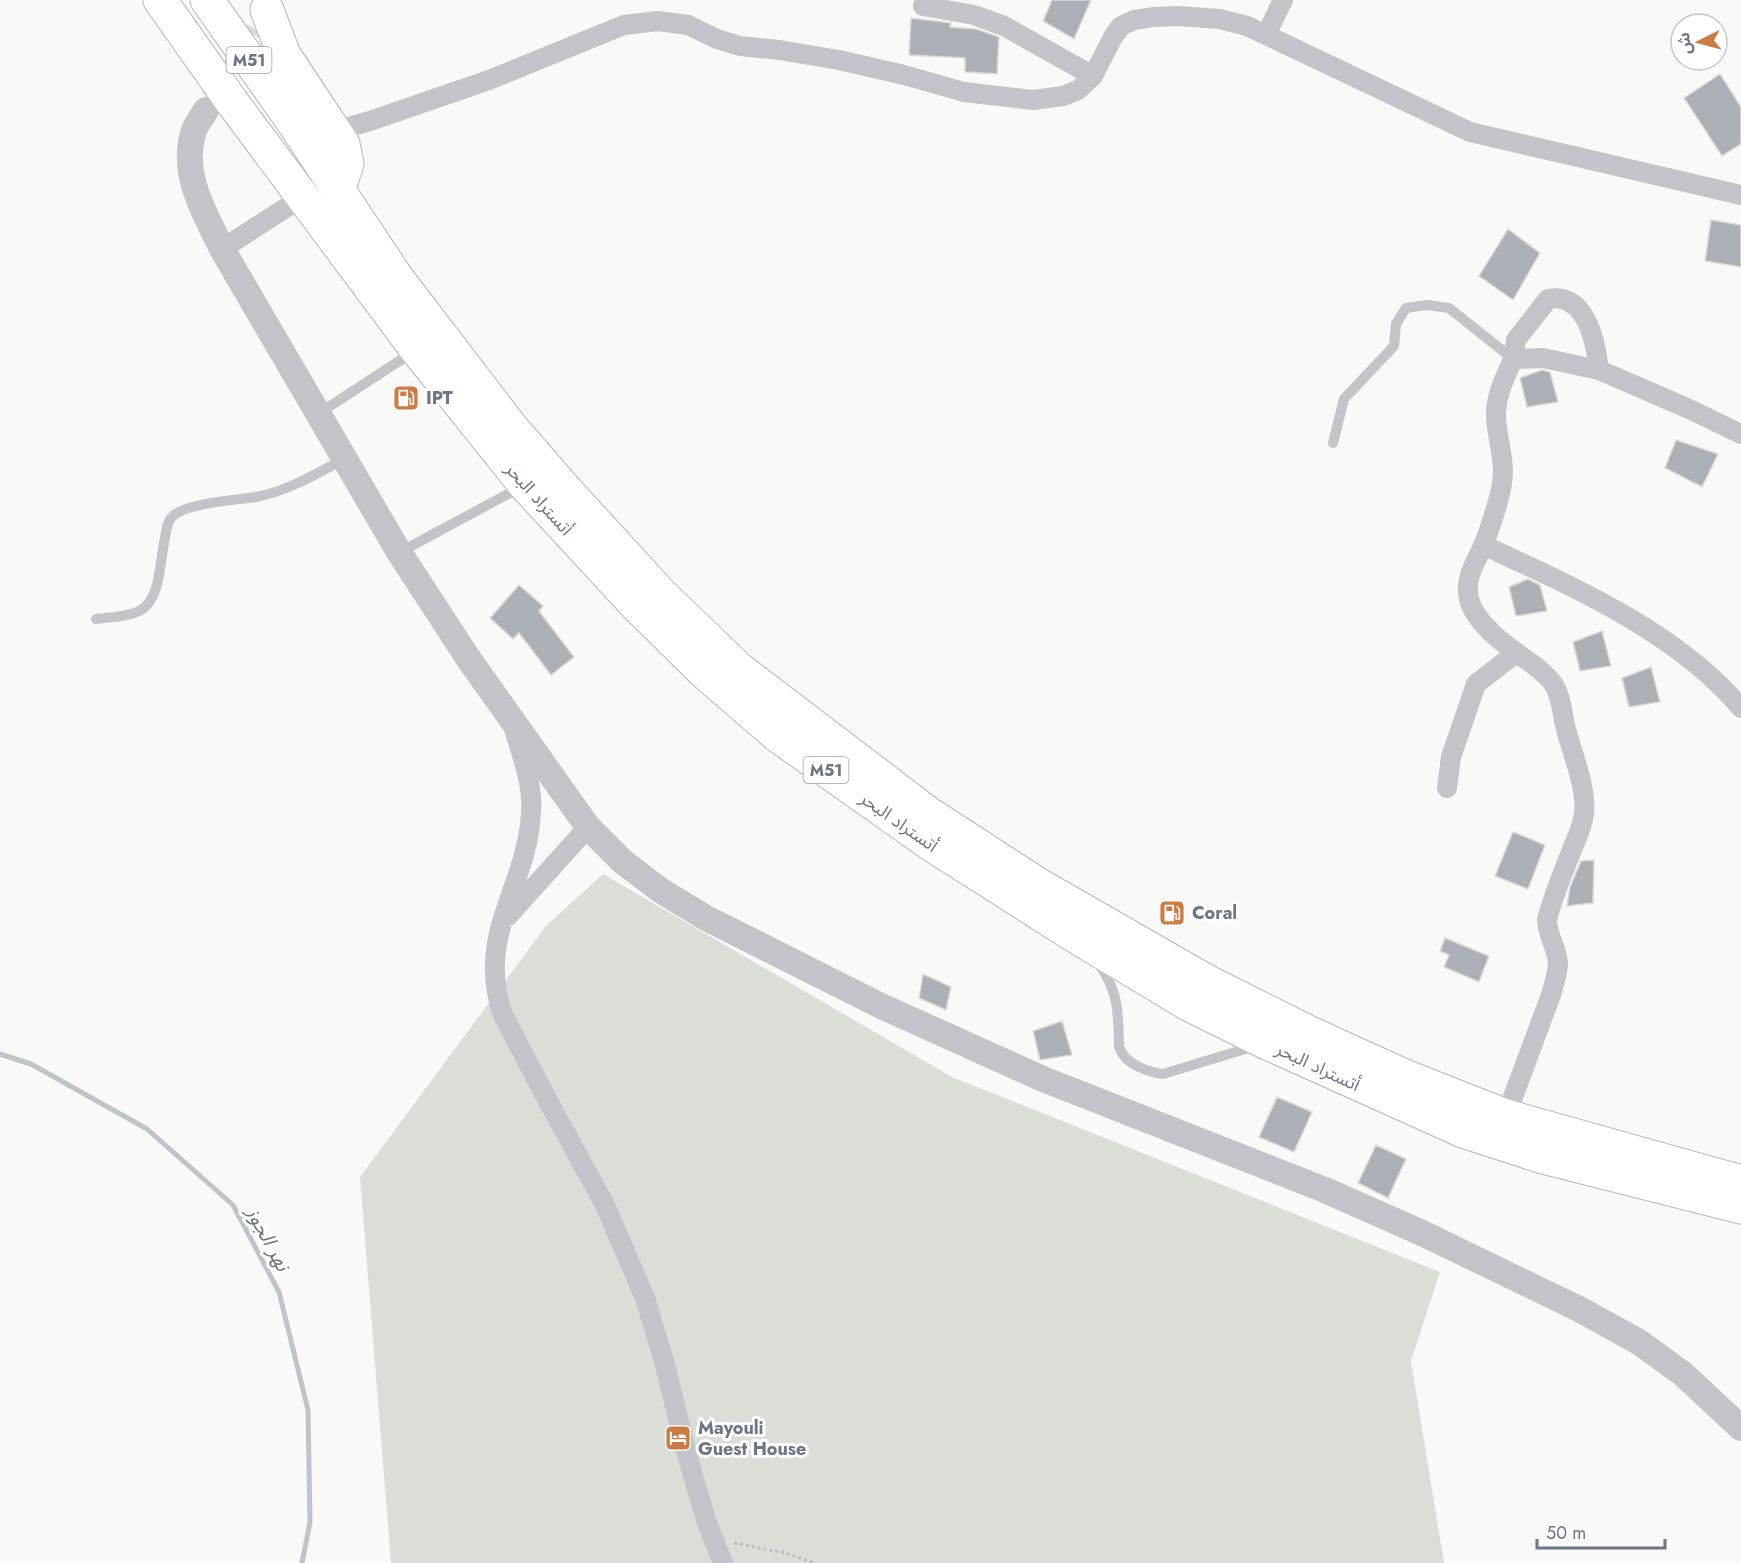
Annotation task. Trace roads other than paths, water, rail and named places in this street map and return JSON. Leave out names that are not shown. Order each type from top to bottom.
[{"type":"highway","name":"أتستراد البحر","points":[[160,0],[232,102],[416,349],[525,485],[635,604],[704,672],[778,736],[929,843],[1067,931],[1188,1004],[1265,1042],[1463,1131],[1543,1157],[1741,1208]]},
{"type":"highway","name":"أتستراد البحر","points":[[207,0],[291,119],[397,279],[512,428],[661,594],[739,669],[928,813],[1039,885],[1208,982],[1310,1033],[1400,1074],[1506,1116],[1741,1182]]},
{"type":"highway","points":[[264,13],[284,55],[342,144],[346,164],[338,191]]},
{"type":"street","points":[[1266,35],[1283,0]]},
{"type":"street","points":[[922,6],[974,15],[1004,26],[1093,76]]},
{"type":"street","points":[[334,131],[489,80],[624,26],[658,21],[688,25],[717,39],[740,46],[839,60],[964,92],[1033,100],[1063,96],[1078,90],[1093,76],[1121,26],[1134,20],[1178,16],[1220,19],[1247,26],[1470,132],[1741,195]]},
{"type":"street","points":[[206,110],[195,128],[189,159],[192,180],[222,249],[399,552],[468,658],[588,826],[622,861],[660,890],[716,924],[881,1006],[1043,1078],[1325,1190],[1422,1233],[1581,1310],[1639,1342],[1683,1374],[1741,1428]]},
{"type":"street","points":[[222,249],[304,196]]},
{"type":"street","points":[[1506,1116],[1552,992],[1557,957],[1546,920],[1580,830],[1584,813],[1584,794],[1554,685],[1475,614],[1469,599],[1468,584],[1473,564],[1494,515],[1502,482],[1502,452],[1496,412],[1499,393],[1512,359],[1516,340],[1548,299],[1557,297],[1575,304],[1591,332],[1597,350],[1599,370]]},
{"type":"street","points":[[1512,359],[1543,358],[1599,370],[1741,434]]},
{"type":"street","points":[[1483,545],[1593,598],[1655,635],[1695,663],[1741,708]]},
{"type":"street","points":[[1447,788],[1451,757],[1476,684],[1516,653]]},
{"type":"street","points":[[510,716],[529,776],[532,812],[527,848],[496,942],[494,982],[498,1002],[502,1015],[605,1205],[641,1288],[664,1361],[687,1455],[723,1563]]},
{"type":"street","points":[[501,924],[588,826]]},
{"type":"lane","points":[[1333,443],[1344,399],[1394,346],[1396,324],[1406,308],[1426,305],[1449,308],[1512,359]]},
{"type":"lane","points":[[318,414],[416,349]]},
{"type":"lane","points":[[96,619],[126,615],[141,610],[149,602],[157,586],[161,552],[170,518],[177,512],[218,501],[258,497],[294,485],[344,459]]},
{"type":"lane","points":[[399,552],[525,485]]},
{"type":"lane","points":[[1067,931],[1092,955],[1109,981],[1118,1008],[1120,1051],[1126,1060],[1163,1074],[1265,1042]]},
{"type":"waterway","name":"نهر الجوز","points":[[0,1054],[31,1064],[147,1129],[233,1205],[279,1292],[308,1410],[310,1522],[302,1563]]},
{"type":"tunnel","points":[[213,101],[258,31]]},
{"type":"place","name":"IPT","points":[[406,398]]},
{"type":"place","name":"Coral","points":[[1172,913]]},
{"type":"place","name":"Mayouli Guest House","points":[[678,1438]]}]
